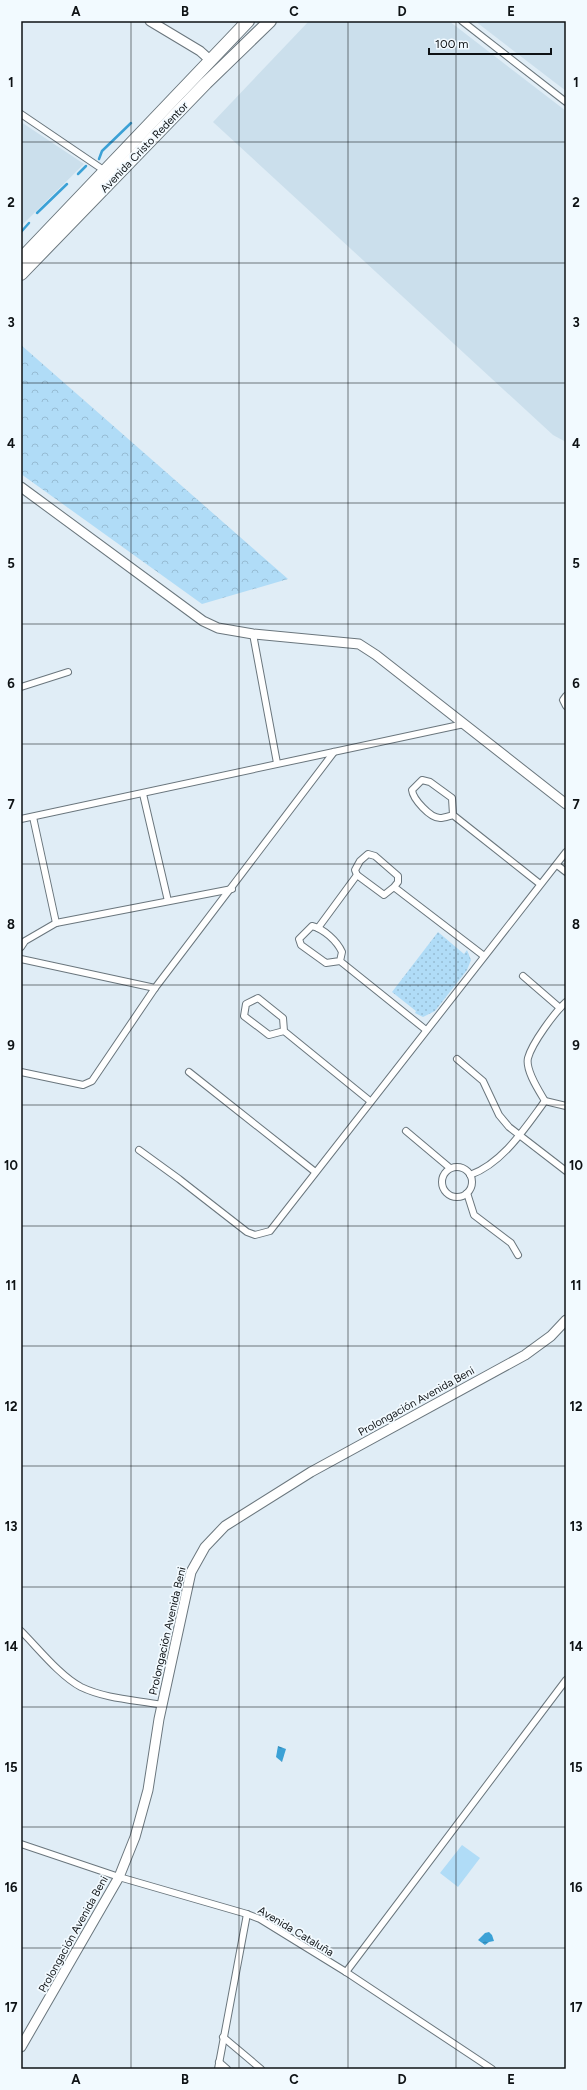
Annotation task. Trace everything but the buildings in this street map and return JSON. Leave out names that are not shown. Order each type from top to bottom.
[{"type":"highway","points":[[224,46],[237,21]]},
{"type":"highway","name":"Avenida Cristo Redentor","points":[[21,259],[248,21]]},
{"type":"highway","points":[[206,83],[220,63],[259,21]]},
{"type":"highway","name":"Avenida Cristo Redentor","points":[[21,274],[206,83],[270,21]]},
{"type":"street","points":[[150,21],[200,51],[210,60]]},
{"type":"street","points":[[462,21],[566,102]]},
{"type":"street","points":[[21,114],[105,171]]},
{"type":"street","points":[[21,487],[203,621],[218,628],[253,634],[359,644],[376,655],[566,804]]},
{"type":"street","points":[[253,634],[277,763]]},
{"type":"street","points":[[21,687],[68,672]]},
{"type":"street","points":[[566,696],[563,700],[566,706]]},
{"type":"street","points":[[21,820],[277,763],[464,724]]},
{"type":"street","points":[[21,1072],[83,1085],[92,1081],[155,988],[232,889],[334,752]]},
{"type":"street","points":[[422,780],[430,782],[452,798],[452,815],[439,818],[434,816],[416,802],[412,790],[422,780]]},
{"type":"street","points":[[143,794],[168,901]]},
{"type":"street","points":[[452,815],[540,884]]},
{"type":"street","points":[[33,817],[56,922]]},
{"type":"street","points":[[368,854],[375,856],[398,876],[398,882],[394,886],[384,895],[358,875],[355,870],[360,861],[368,854]]},
{"type":"street","points":[[139,1150],[247,1232],[255,1235],[270,1230],[314,1171],[540,884],[565,855]]},
{"type":"street","points":[[557,865],[566,872]]},
{"type":"street","points":[[318,928],[358,875]]},
{"type":"street","points":[[394,886],[484,956]]},
{"type":"street","points":[[21,947],[25,941],[56,922],[232,889]]},
{"type":"street","points":[[340,961],[342,952],[338,944],[318,928],[312,926],[304,932],[299,939],[301,945],[326,963],[340,961],[426,1030]]},
{"type":"street","points":[[21,959],[155,988]]},
{"type":"street","points":[[523,976],[560,1008]]},
{"type":"street","points":[[284,1031],[269,1035],[244,1016],[246,1004],[258,998],[283,1018],[284,1031],[370,1101]]},
{"type":"street","points":[[566,1002],[540,1036],[528,1059],[532,1079],[545,1101],[566,1106]]},
{"type":"street","points":[[457,1059],[484,1081],[499,1115],[509,1127],[566,1171]]},
{"type":"street","points":[[189,1072],[314,1171]]},
{"type":"street","points":[[470,1175],[479,1172],[500,1156],[519,1135],[545,1101]]},
{"type":"street","points":[[406,1131],[450,1168],[464,1169],[470,1175],[472,1185],[467,1193],[458,1197],[452,1197],[444,1190],[442,1180],[443,1175],[450,1168]]},
{"type":"street","points":[[467,1193],[474,1214],[511,1243],[518,1255]]},
{"type":"street","name":"Prolongación Avenida Beni","points":[[21,2047],[119,1877],[135,1837],[146,1797],[162,1705],[191,1572],[205,1546],[225,1526],[311,1472],[525,1355],[551,1336],[566,1320]]},
{"type":"street","points":[[21,1631],[68,1678],[81,1687],[101,1694],[162,1705]]},
{"type":"street","points":[[346,1972],[566,1680]]},
{"type":"street","name":"Avenida Cataluña","points":[[21,1844],[119,1877],[260,1919],[346,1972],[492,2069]]},
{"type":"street","points":[[227,2069],[218,2066],[247,1914]]},
{"type":"street","points":[[223,2037],[261,2069]]},
{"type":"shaded area","points":[[309,21],[449,21],[566,111],[566,442],[553,435],[213,122]]},
{"type":"shaded area","points":[[475,21],[566,21],[566,91]]},
{"type":"shaded area","points":[[21,122],[84,164],[21,226]]},
{"type":"green space","points":[[21,345],[288,579],[202,604],[21,474]]},
{"type":"green space","points":[[438,932],[464,954],[467,950],[471,960],[467,970],[435,1011],[423,1017],[415,1013],[416,1011],[392,992]]},
{"type":"green space","points":[[462,1845],[480,1858],[458,1887],[440,1873]]},
{"type":"water","points":[[278,1746],[286,1749],[282,1762],[276,1757]]},
{"type":"water","points":[[489,1932],[494,1941],[485,1945],[478,1940],[485,1933]]},
{"type":"waterway","points":[[99,159],[102,151],[131,123]]},
{"type":"waterway","points":[[78,174],[86,166]]},
{"type":"waterway","points":[[37,213],[67,184]]},
{"type":"waterway","points":[[21,232],[29,223]]}]
